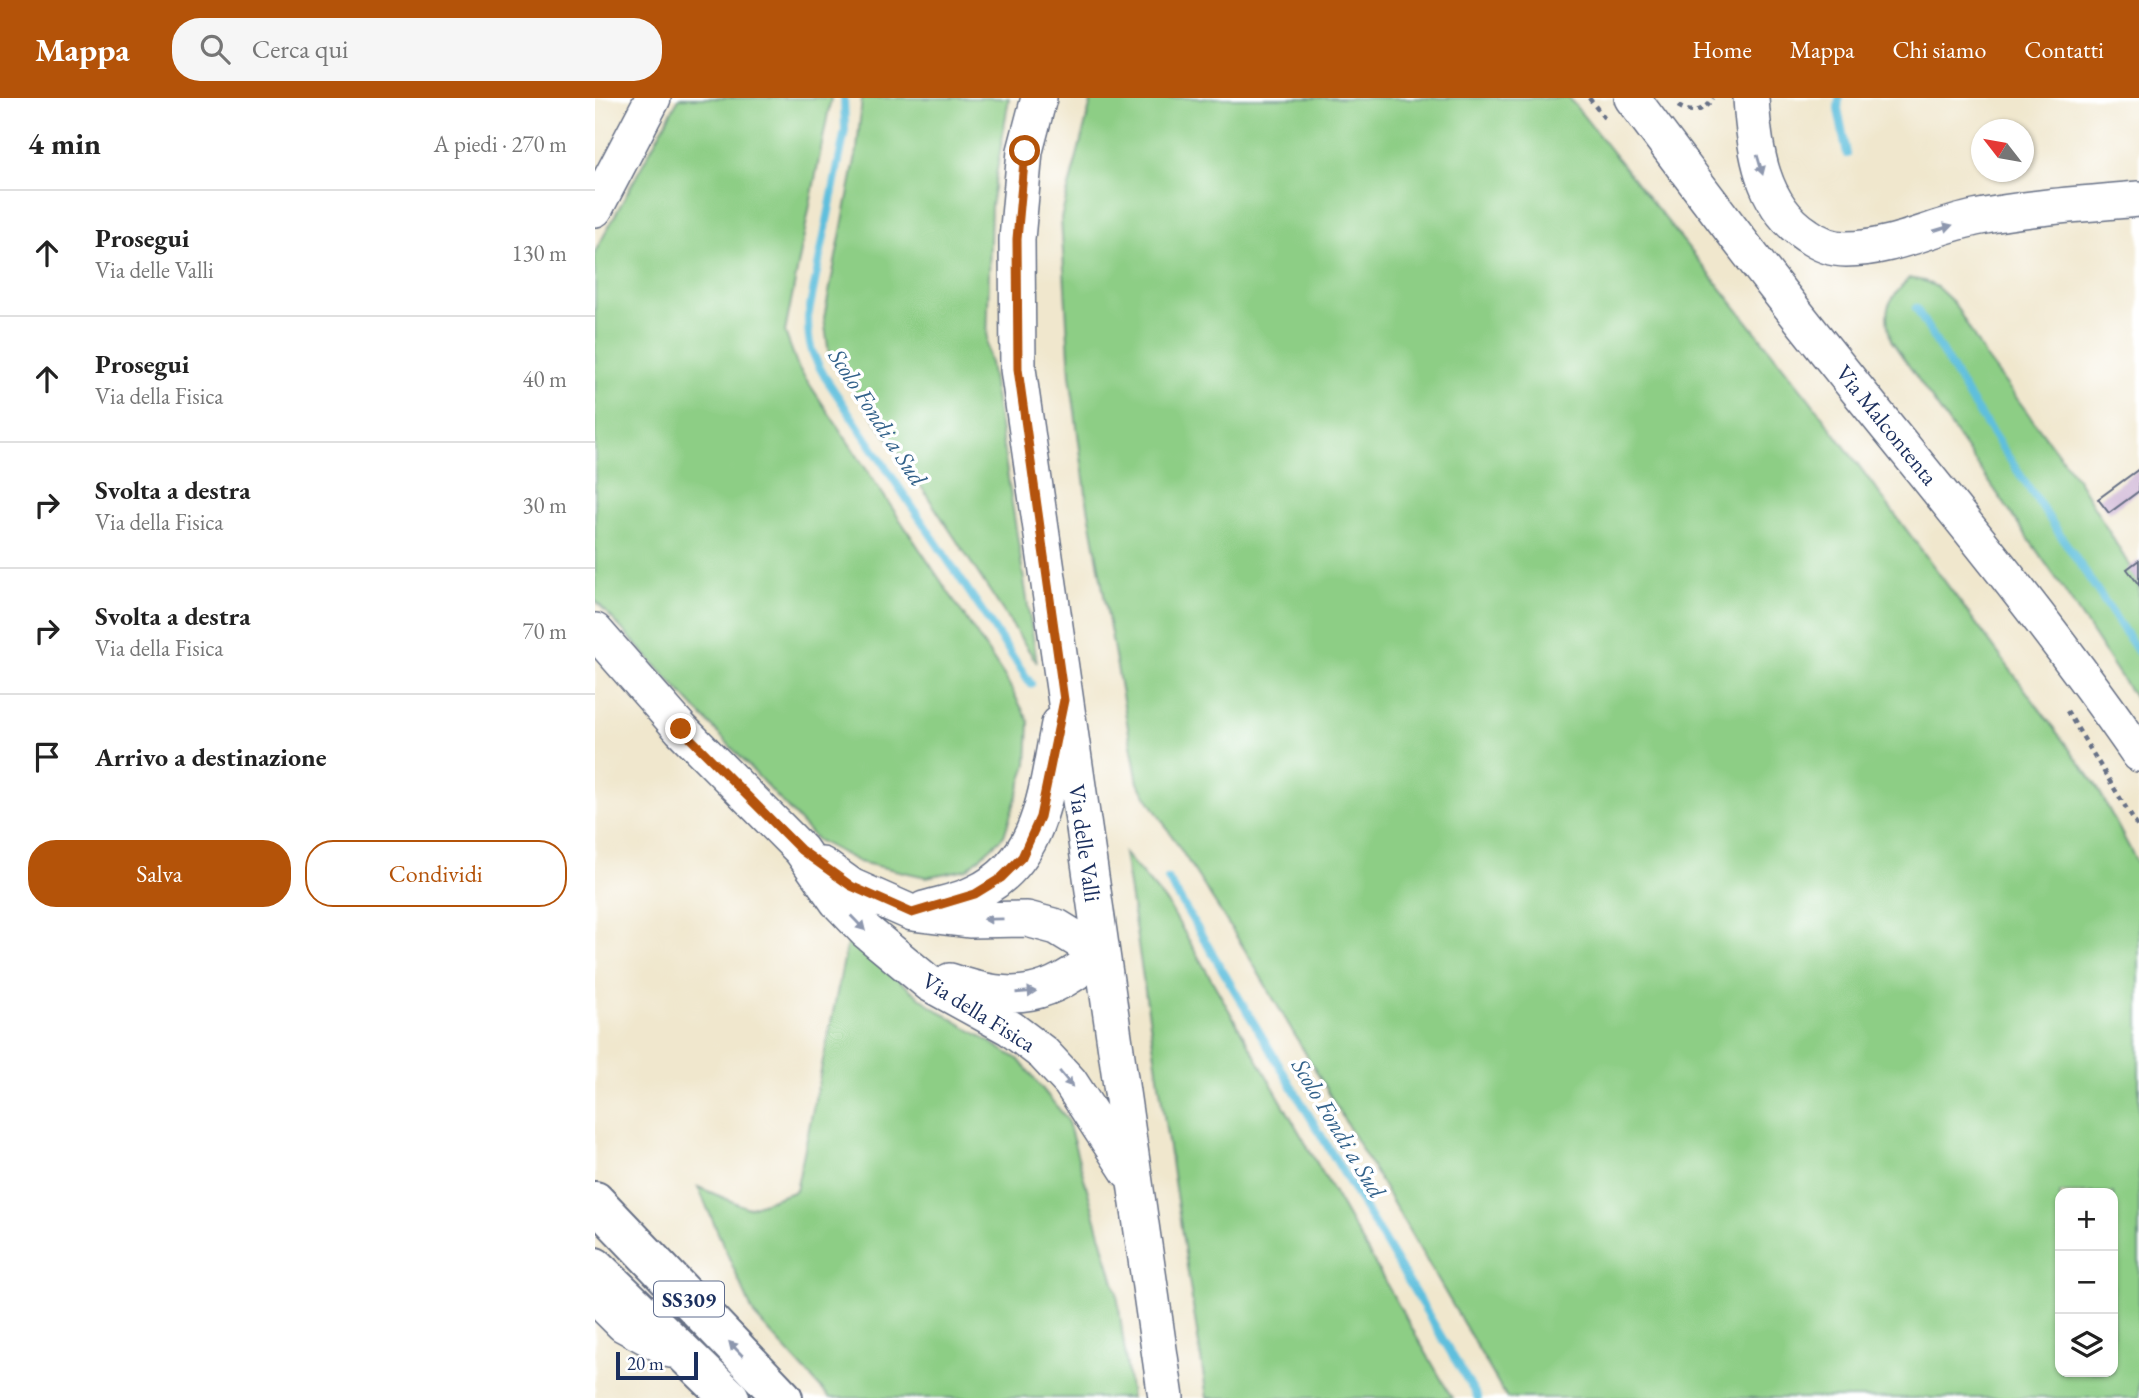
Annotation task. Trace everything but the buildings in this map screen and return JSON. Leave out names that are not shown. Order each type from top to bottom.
[{"type":"main road","name":"SS309","points":[[595,1201],[783,1398]]},
{"type":"main road","name":"SS309","points":[[595,1267],[730,1398]]},
{"type":"street","points":[[595,209],[653,98]]},
{"type":"street","name":"Via delle Valli","points":[[1039,98],[1025,151],[1017,239],[1018,369],[1166,1398]]},
{"type":"street","name":"Via Malcontenta","points":[[1632,98],[1777,289],[2007,575],[2092,686],[2139,754]]},
{"type":"street","points":[[1751,98],[1755,146],[1769,191],[1787,219],[1816,241],[1832,247],[1846,249],[1908,239],[1975,218],[2135,206]]},
{"type":"street","points":[[595,162],[632,141]]},
{"type":"street","name":"Via della Fisica","points":[[595,631],[681,729],[801,850],[851,886],[912,913],[969,919],[1027,919],[1057,927],[1101,954],[1074,975],[1034,993],[973,989],[937,977],[893,954]]},
{"type":"street","points":[[912,913],[975,894],[1001,878],[1022,857],[1040,817],[1064,700]]},
{"type":"street","name":"Via della Fisica","points":[[801,850],[837,901],[893,954],[930,984],[1010,1028],[1043,1053],[1070,1082],[1134,1179]]},
{"type":"street","points":[[595,1296],[623,1324],[686,1357]]},
{"type":"street","name":"Via delle Valli","points":[[1153,1398],[1157,1337]]},
{"type":"path","points":[[1674,104],[1682,109],[1697,111],[1706,108],[1713,98]]},
{"type":"green space","points":[[679,98],[831,98],[785,332],[798,367],[1005,677],[1029,722],[1027,764],[1004,836],[967,869],[926,877],[859,862],[817,840],[595,600],[595,252]]},
{"type":"green space","points":[[862,98],[1009,98],[991,206],[987,344],[1037,663],[905,462],[829,355],[824,318],[857,150]]},
{"type":"green space","points":[[1092,98],[1569,98],[1810,400],[2096,785],[2139,866],[2139,1398],[1507,1398],[1245,950],[1138,783],[1087,501],[1070,375],[1061,218]]},
{"type":"green space","points":[[1909,278],[1937,287],[1954,303],[1985,356],[2078,480],[2139,582],[2139,705],[2060,584],[1891,340],[1887,312],[1892,299]]},
{"type":"green space","points":[[1124,853],[1168,904],[1452,1398],[1207,1398]]},
{"type":"green space","points":[[848,940],[931,1006],[1019,1060],[1067,1119],[1117,1293],[1131,1398],[830,1398],[754,1315],[698,1187],[748,1208],[796,1191]]},
{"type":"waterway","name":"Scolo Fondi a Sud","points":[[844,98],[845,130],[808,317],[811,348],[825,377],[1031,684]]},
{"type":"waterway","points":[[1839,98],[1838,109],[1847,154]]},
{"type":"waterway","points":[[1916,308],[1971,401],[2139,653]]},
{"type":"waterway","name":"Scolo Fondi a Sud","points":[[1168,879],[1478,1398]]},
{"type":"route","points":[[681,729],[801,850],[851,886],[912,913],[975,894],[1001,878],[1022,857],[1040,817],[1064,700],[1018,369],[1017,239],[1025,151]]}]
